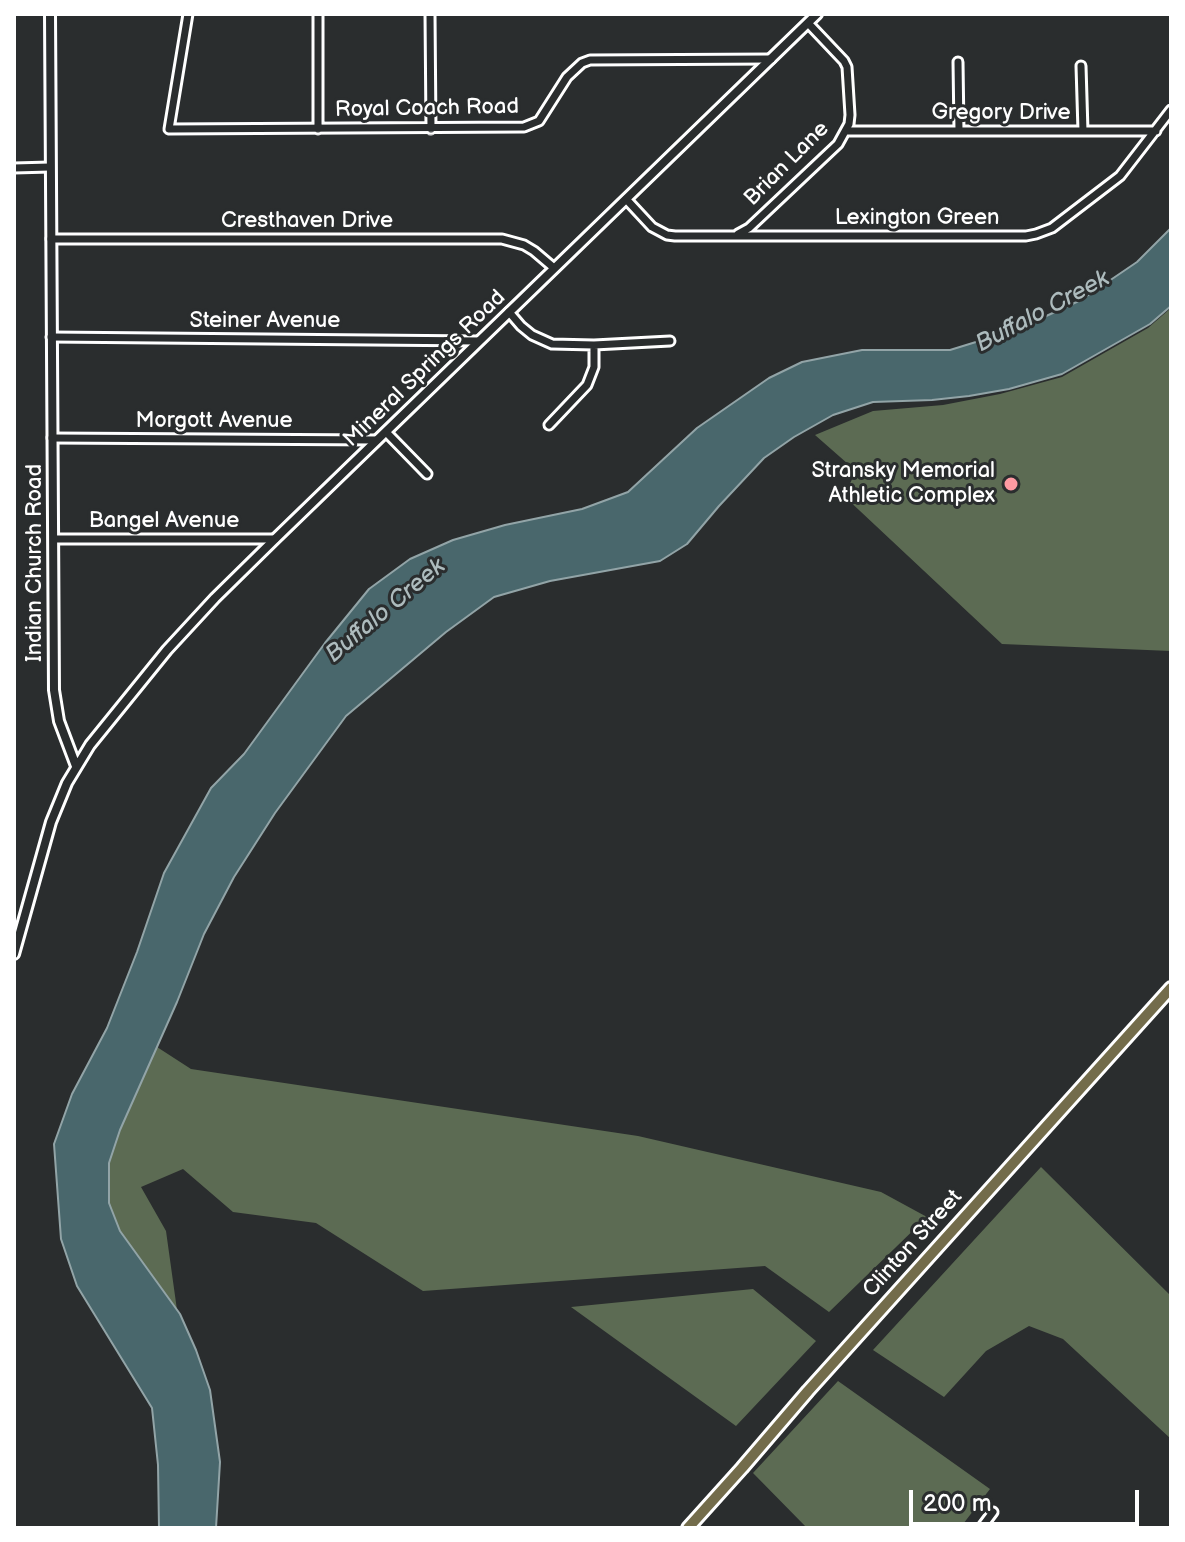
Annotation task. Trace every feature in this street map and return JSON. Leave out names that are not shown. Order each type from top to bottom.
[{"type":"main road","name":"Clinton Street","points":[[688,1528],[1171,988]]},
{"type":"street","name":"Indian Church Road","points":[[50,14],[54,690],[59,721],[76,766]]},
{"type":"street","name":"Royal Coach Road","points":[[188,14],[169,129],[524,127],[539,121],[574,69],[590,60],[771,59]]},
{"type":"street","points":[[318,14],[318,129]]},
{"type":"street","points":[[430,14],[431,129]]},
{"type":"street","name":"Mineral Springs Road","points":[[76,766],[181,633],[817,14]]},
{"type":"street","name":"Brian Lane","points":[[730,236],[749,228],[838,144],[846,131],[850,115],[847,67],[808,23]]},
{"type":"street","points":[[958,62],[959,131]]},
{"type":"street","points":[[1081,66],[1083,131]]},
{"type":"street","name":"Lexington Green","points":[[626,199],[652,227],[675,236],[1026,236],[1052,228],[1110,186],[1171,110]]},
{"type":"street","name":"Gregory Drive","points":[[846,131],[1156,131]]},
{"type":"street","points":[[14,168],[50,167]]},
{"type":"street","name":"Cresthaven Drive","points":[[51,239],[502,239],[534,251],[554,268]]},
{"type":"street","points":[[509,312],[521,326],[542,340],[563,345],[670,341]]},
{"type":"street","name":"Steiner Avenue","points":[[51,337],[479,341]]},
{"type":"street","points":[[549,425],[587,385],[594,367],[594,345]]},
{"type":"street","points":[[386,432],[427,474]]},
{"type":"street","name":"Morgott Avenue","points":[[52,438],[377,440]]},
{"type":"street","name":"Bangel Avenue","points":[[54,539],[275,539]]},
{"type":"street","points":[[14,954],[51,822],[76,766]]},
{"type":"street","points":[[981,1528],[993,1512]]},
{"type":"green space","name":"Stransky Memorial Athletic Complex","points":[[1171,308],[1171,651],[1002,644],[844,496],[856,471],[815,435],[873,411],[943,405],[1062,377],[1148,328]]},
{"type":"green space","points":[[157,1047],[191,1069],[638,1136],[881,1192],[927,1217],[829,1312],[765,1266],[423,1291],[316,1223],[233,1212],[183,1169],[141,1187],[166,1231],[177,1310],[120,1231],[109,1203],[109,1163],[120,1130]]},
{"type":"green space","points":[[1041,1167],[1171,1296],[1171,1439],[1063,1339],[1029,1326],[986,1351],[944,1397],[873,1350]]},
{"type":"green space","points":[[753,1289],[816,1341],[736,1426],[571,1307]]},
{"type":"green space","points":[[838,1381],[990,1489],[960,1528],[807,1528],[753,1473]]},
{"type":"water","name":"Buffalo Creek","points":[[1171,228],[1171,306],[1150,324],[1062,374],[969,396],[873,402],[833,415],[764,458],[687,544],[660,561],[550,581],[494,597],[446,632],[346,716],[275,813],[234,877],[204,934],[120,1130],[109,1163],[109,1203],[120,1231],[180,1314],[196,1350],[210,1390],[220,1462],[216,1528],[159,1528],[158,1465],[152,1408],[77,1286],[61,1239],[54,1144],[72,1094],[107,1028],[164,873],[211,788],[244,754],[325,643],[369,589],[410,559],[453,540],[505,525],[582,509],[628,492],[697,428],[769,378],[802,362],[862,350],[950,350],[1018,329],[1081,300],[1137,262]]},
{"type":"place","name":"Stransky Memorial Athletic Complex","points":[[1011,484]]}]
